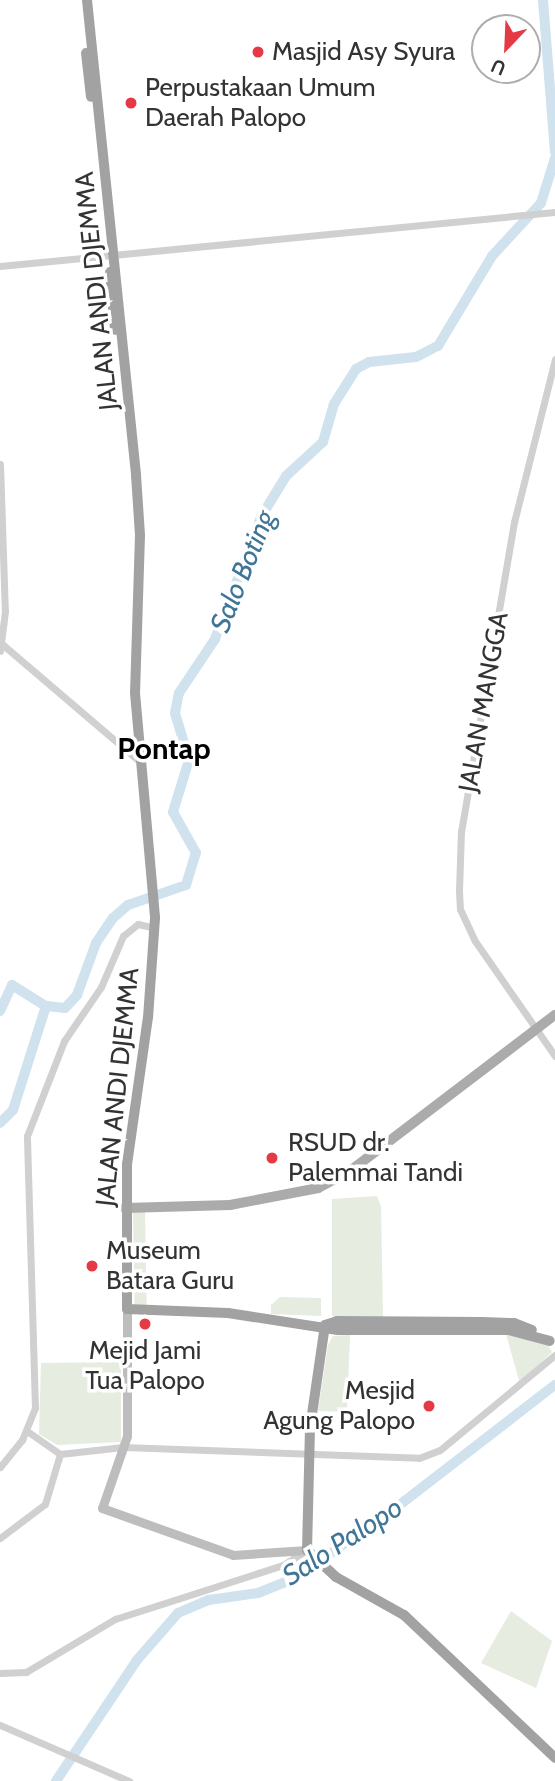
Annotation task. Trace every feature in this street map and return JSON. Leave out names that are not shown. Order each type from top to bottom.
[{"type":"highway","name":"JALAN ANDI DJEMMA","points":[[82,0],[112,253]]},
{"type":"highway","name":"JALAN ANDI DJEMMA","points":[[88,0],[137,535],[135,693],[139,761],[155,888],[148,1017],[128,1142],[125,1208],[127,1309]]},
{"type":"highway","points":[[127,1309],[228,1314],[325,1325],[338,1330],[407,1325],[473,1326],[509,1330],[553,1342]]},
{"type":"highway","points":[[325,1325],[309,1454],[310,1552],[326,1567],[396,1608],[555,1758]]},
{"type":"main road","points":[[125,1208],[241,1204],[323,1186],[350,1171],[555,1015]]},
{"type":"main road","name":"JALAN ANDI DJEMMA","points":[[127,1309],[127,1436],[102,1508],[233,1555],[310,1552]]},
{"type":"street","points":[[0,266],[554,212]]},
{"type":"street","name":"JALAN MANGGA","points":[[555,359],[514,522],[461,831],[460,909],[475,941],[555,1056]]},
{"type":"street","points":[[0,464],[5,547],[1,645],[139,761]]},
{"type":"street","points":[[0,1467],[27,1431],[34,1416],[36,1358],[24,1145],[64,1041],[101,988],[123,936],[138,924],[155,916]]},
{"type":"street","points":[[27,1431],[60,1454],[123,1447],[402,1460],[431,1455],[528,1381],[555,1355]]},
{"type":"street","points":[[0,1538],[45,1504],[60,1454]]},
{"type":"street","points":[[0,1672],[31,1670],[115,1619],[283,1566],[310,1552]]},
{"type":"street","points":[[0,1725],[129,1781]]},
{"type":"shaded area","points":[[377,1196],[381,1207],[383,1317],[332,1316],[332,1199]]},
{"type":"shaded area","points":[[133,1211],[145,1211],[147,1305],[135,1305]]},
{"type":"shaded area","points":[[280,1297],[321,1298],[321,1316],[271,1314],[271,1305]]},
{"type":"shaded area","points":[[506,1334],[547,1344],[552,1352],[520,1384]]},
{"type":"shaded area","points":[[350,1335],[347,1412],[318,1411],[328,1345],[333,1336]]},
{"type":"shaded area","points":[[121,1362],[121,1442],[57,1445],[39,1434],[41,1363]]},
{"type":"shaded area","points":[[511,1611],[552,1641],[536,1688],[481,1663]]},
{"type":"waterway","name":"Salo Boting","points":[[543,0],[555,152]]},
{"type":"waterway","name":"Salo Boting","points":[[0,1011],[12,985],[46,1006],[65,1008],[77,995],[96,943],[113,918],[128,905],[186,885],[196,853],[173,812],[189,760],[175,713],[179,693],[215,639],[261,517],[286,476],[323,442],[334,404],[356,369],[369,362],[416,357],[438,346],[492,256],[541,203],[555,158]]},
{"type":"waterway","name":"Salo Boting","points":[[0,1123],[13,1110],[46,1006]]},
{"type":"waterway","name":"Salo Palopo","points":[[56,1781],[137,1660],[178,1613],[209,1600],[258,1593],[295,1578],[393,1510],[555,1385]]},
{"type":"place","name":"Masjid Asy Syura","points":[[258,52]]},
{"type":"place","name":"Perpustakaan Umum Daerah Palopo","points":[[131,103]]},
{"type":"place","name":"RSUD dr. Palemmai Tandi","points":[[272,1158]]},
{"type":"place","name":"Museum Batara Guru","points":[[92,1266]]},
{"type":"place","name":"Mejid Jami Tua Palopo","points":[[145,1324]]},
{"type":"place","name":"Mesjid Agung Palopo","points":[[429,1406]]},
{"type":"district","name":"Pontap","points":[[164,749]]}]
